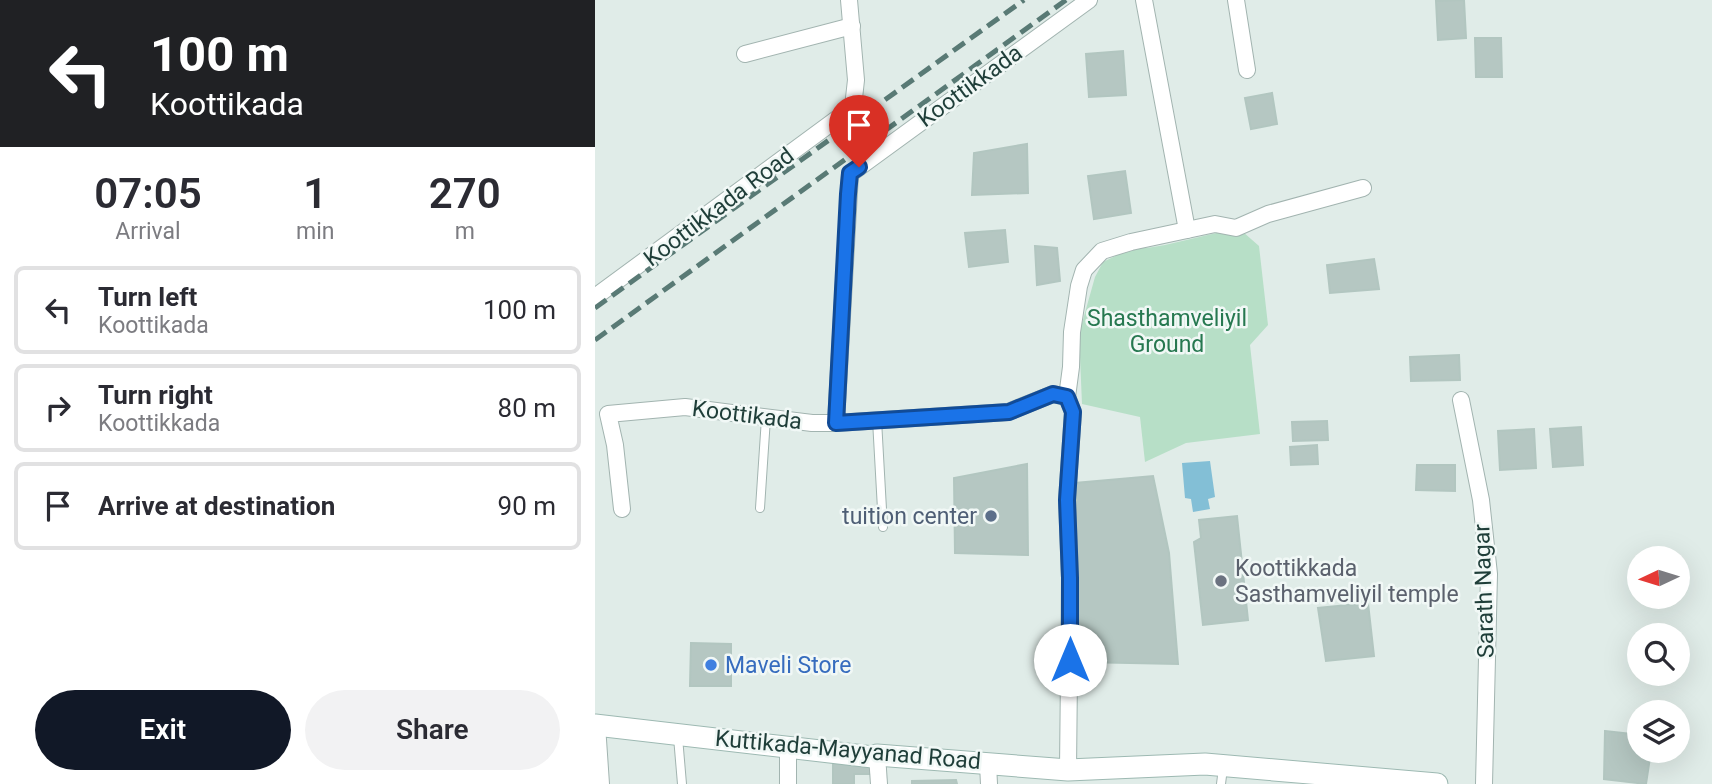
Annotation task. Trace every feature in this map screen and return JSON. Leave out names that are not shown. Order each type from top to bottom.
[{"type":"main road","name":"Kuttikada-Mayyanad Road","points":[[596,725],[873,757],[877,755],[988,774],[1205,764],[1222,775],[1437,784]]},
{"type":"street","points":[[745,54],[852,26],[849,0]]},
{"type":"street","name":"Koottikkada","points":[[836,423],[850,173],[1089,0]]},
{"type":"street","points":[[1144,0],[1187,230]]},
{"type":"street","points":[[1236,0],[1247,70]]},
{"type":"street","name":"Koottikkada Road","points":[[595,297],[853,107],[856,80],[852,26]]},
{"type":"street","points":[[1068,770],[1070,578],[1067,500],[1073,412],[1067,397],[1072,332],[1084,270],[1102,251],[1131,242],[1215,224],[1236,228],[1268,214],[1363,188]]},
{"type":"street","name":"Koottikada","points":[[622,509],[615,444],[602,414],[685,407],[767,418],[836,423],[1009,412],[1053,394],[1067,397]]},
{"type":"street","name":"Sarath Nagar","points":[[1461,400],[1481,500],[1489,574],[1484,784]]},
{"type":"street","points":[[596,725],[601,784]]},
{"type":"street","points":[[788,747],[788,784]]},
{"type":"street","points":[[877,755],[879,784]]},
{"type":"lane","points":[[761,508],[767,418]]},
{"type":"lane","points":[[877,420],[883,527]]},
{"type":"lane","points":[[678,734],[682,784]]},
{"type":"green space","name":"Shasthamveliyil Ground","points":[[1225,231],[1243,232],[1259,246],[1268,325],[1250,345],[1260,434],[1186,443],[1145,462],[1140,417],[1082,404],[1079,334],[1095,277],[1103,262],[1134,247],[1165,245]]},
{"type":"water","points":[[1210,461],[1215,497],[1208,499],[1210,509],[1193,512],[1191,499],[1185,498],[1182,463]]},
{"type":"building","points":[[1464,0],[1466,38],[1438,40],[1436,1]]},
{"type":"building","points":[[1475,38],[1501,38],[1502,77],[1476,77]]},
{"type":"building","points":[[1123,51],[1126,95],[1089,97],[1086,54]]},
{"type":"building","points":[[1272,93],[1277,124],[1251,129],[1245,98]]},
{"type":"building","points":[[1027,144],[1028,193],[972,195],[974,153]]},
{"type":"building","points":[[1125,171],[1131,213],[1094,219],[1088,176]]},
{"type":"building","points":[[1005,230],[1008,262],[969,267],[965,233]]},
{"type":"building","points":[[1035,246],[1057,248],[1060,281],[1037,285]]},
{"type":"building","points":[[1374,259],[1379,289],[1330,293],[1327,265]]},
{"type":"building","points":[[1459,355],[1460,380],[1411,381],[1410,357]]},
{"type":"building","points":[[1327,421],[1328,440],[1293,441],[1292,422]]},
{"type":"building","points":[[1581,427],[1583,465],[1553,467],[1550,429]]},
{"type":"building","points":[[1534,429],[1536,468],[1500,470],[1498,431]]},
{"type":"building","points":[[1317,445],[1318,464],[1291,465],[1290,447]]},
{"type":"building","name":"tuition center","points":[[1027,464],[1028,555],[955,553],[954,478]]},
{"type":"building","points":[[1417,465],[1455,465],[1455,491],[1416,490]]},
{"type":"building","points":[[1153,476],[1169,553],[1178,664],[1081,662],[1075,613],[1075,483]]},
{"type":"building","name":"Koottikkada Sasthamveliyil temple","points":[[1237,516],[1248,620],[1203,625],[1194,542],[1201,538],[1199,520]]},
{"type":"building","points":[[1368,603],[1374,656],[1326,661],[1318,608]]},
{"type":"building","name":"Maveli Store","points":[[691,643],[731,644],[731,686],[690,686]]},
{"type":"building","points":[[1605,731],[1627,734],[1627,763],[1649,763],[1646,784],[1604,779]]},
{"type":"building","points":[[833,757],[873,757],[873,774],[854,774],[854,784],[833,784]]},
{"type":"building","points":[[956,780],[957,784],[912,784],[912,781]]},
{"type":"railway","points":[[595,308],[1024,0]]},
{"type":"railway","points":[[595,340],[1066,0]]},
{"type":"place","name":"tuition center","points":[[991,516]]},
{"type":"place","name":"Koottikkada Sasthamveliyil temple","points":[[1221,581]]},
{"type":"place","name":"Maveli Store","points":[[711,665]]},
{"type":"route","points":[[859,167],[850,173],[848,194],[836,423],[1009,412],[1053,394],[1067,397],[1073,412],[1067,500],[1070,660]]}]
